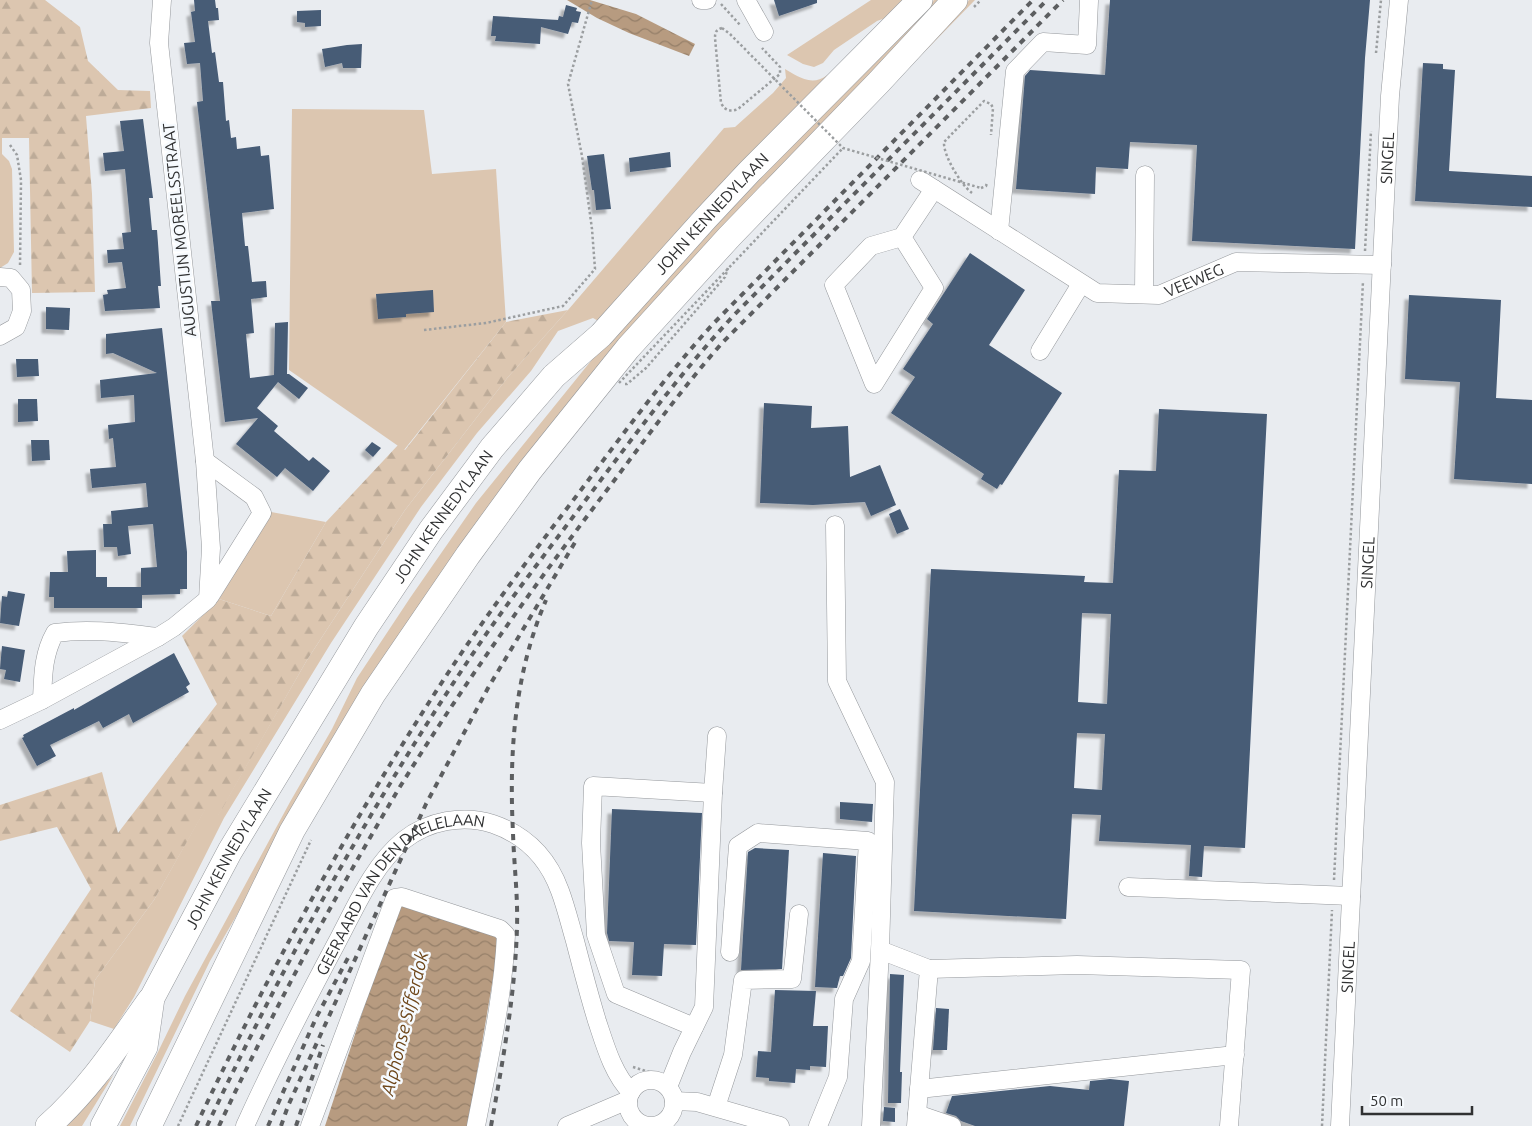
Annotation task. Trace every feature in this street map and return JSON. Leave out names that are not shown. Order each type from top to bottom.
[{"type":"highway","name":"JOHN KENNEDYLAAN","points":[[103,1126],[145,1046],[152,998],[230,851],[355,643],[432,530],[492,448],[554,376],[601,335],[705,218],[920,0]]},
{"type":"highway","name":"JOHN KENNEDYLAAN","points":[[149,1126],[292,831],[373,694],[468,555],[530,470],[628,348],[729,237],[879,82],[955,0]]},
{"type":"highway","points":[[48,1126],[64,1112],[89,1084],[152,998]]},
{"type":"street","name":"AUGUSTIJN MOREELSSTRAAT","points":[[162,0],[159,43],[205,461],[210,548],[208,599]]},
{"type":"street","points":[[702,0],[707,0]]},
{"type":"street","points":[[746,0],[763,40]]},
{"type":"street","name":"SINGEL","points":[[1340,1126],[1390,96],[1399,0]]},
{"type":"street","points":[[999,231],[1015,71],[1043,42],[1087,45],[1089,1]]},
{"type":"street","points":[[1144,294],[1146,175]]},
{"type":"street","name":"VEEWEG","points":[[902,237],[927,185],[1096,293],[1159,295],[1236,262],[1382,265]]},
{"type":"street","points":[[902,237],[934,288],[874,384],[834,285],[871,246],[902,237]]},
{"type":"street","points":[[0,336],[16,327],[22,311],[21,290],[6,277]]},
{"type":"street","points":[[1040,351],[1081,284]]},
{"type":"street","points":[[0,720],[42,700],[158,637],[208,599],[262,512],[254,497],[205,461]]},
{"type":"street","points":[[835,525],[837,681],[884,782],[880,950],[871,1126]]},
{"type":"street","points":[[42,700],[43,667],[49,645],[55,633],[73,630],[96,630],[158,637]]},
{"type":"street","points":[[630,1096],[632,1114],[642,1125],[650,1126],[665,1121],[670,1116],[673,1108],[671,1094],[694,1027],[704,1007],[717,736]]},
{"type":"street","points":[[694,1027],[616,994],[596,935],[590,843],[593,786],[713,793]]},
{"type":"street","name":"GEERAARD VAN DEN DAELELAAN","points":[[245,1126],[294,1023],[358,902],[383,862],[399,845],[416,832],[451,820],[480,821],[506,829],[531,844],[544,860],[560,889],[607,1051],[630,1096]]},
{"type":"street","points":[[730,952],[738,846],[758,833],[868,841],[861,961],[844,1000],[838,1077],[818,1126]]},
{"type":"street","points":[[1128,887],[1351,896]]},
{"type":"street","points":[[310,1126],[395,898],[402,897],[500,929],[506,935],[505,962],[476,1126]]},
{"type":"street","points":[[716,1107],[734,1055],[743,980],[792,978],[799,914]]},
{"type":"street","points":[[880,950],[929,969],[1077,965],[1241,970],[1229,1126]]},
{"type":"street","points":[[929,969],[916,1120],[952,1126]]},
{"type":"street","points":[[919,1089],[1235,1055]]},
{"type":"street","points":[[567,1126],[630,1096],[641,1082],[654,1080],[661,1082],[671,1094],[780,1126]]},
{"type":"path","points":[[424,330],[486,323],[563,306],[595,269],[592,229],[582,156],[568,84],[592,0]]},
{"type":"path","points":[[716,0],[742,27]]},
{"type":"path","points":[[763,40],[780,67],[780,74],[774,80],[769,85],[738,109],[732,111],[723,107],[721,103],[715,38],[717,30],[722,28],[730,34],[770,74],[777,80],[844,148],[975,187],[981,188],[986,186],[988,180]]},
{"type":"path","points":[[973,193],[966,188],[945,153],[944,142],[984,101],[991,104],[993,108],[991,135]]},
{"type":"path","points":[[6,277],[20,267],[21,180],[17,155],[10,145]]},
{"type":"path","points":[[618,383],[844,148]]},
{"type":"path","points":[[1322,1126],[1364,264]]},
{"type":"path","points":[[178,1126],[312,838]]},
{"type":"green space","points":[[0,0],[45,0],[80,27],[88,61],[118,90],[150,91],[151,108],[86,116],[92,194],[95,292],[32,293],[29,138],[0,138]]},
{"type":"green space","points":[[871,0],[907,0],[891,16],[877,21],[834,50],[823,63],[814,67],[803,64],[787,55]]},
{"type":"green space","points":[[934,0],[945,0],[628,339],[267,863],[210,961],[130,1126],[120,1126],[185,996],[290,802],[332,729],[357,678],[476,503],[603,346],[781,150]]},
{"type":"green space","points":[[969,0],[975,0],[897,80]]},
{"type":"green space","points":[[846,62],[692,214],[600,322],[593,318],[558,331],[531,371],[477,433],[421,507],[331,643],[224,818],[134,997],[114,1029],[90,1021],[95,980],[154,900],[205,809],[218,815],[307,660],[405,510],[508,377],[724,128],[735,127],[773,93],[786,78],[785,69],[804,79],[817,80]]},
{"type":"green space","points":[[292,109],[424,110],[432,174],[496,169],[506,322],[404,450],[289,370]]},
{"type":"green space","points":[[0,138],[2,138],[2,154],[9,161],[12,169],[14,252],[8,263],[0,268]]},
{"type":"green space","points":[[568,310],[508,377],[405,510],[307,660],[218,816],[205,810],[154,900],[95,980],[90,1021],[70,1052],[10,1011],[91,889],[57,827],[0,841],[0,805],[102,772],[118,833],[217,704],[182,636],[219,599],[271,616],[326,522],[398,445],[405,450],[506,322]]},
{"type":"green space","points":[[271,512],[326,522],[271,616],[219,599]]},
{"type":"green space","points":[[114,1074],[82,1126],[67,1126]]},
{"type":"water","points":[[567,0],[590,0],[636,14],[695,44],[689,56],[629,33],[597,18]]},
{"type":"water","name":"Alphonse Sifferdok","points":[[398,903],[500,937],[468,1126],[325,1126]]},
{"type":"building","points":[[194,0],[215,0],[216,8],[218,8],[219,20],[208,21],[212,53],[215,52],[219,82],[223,82],[226,121],[229,120],[231,138],[236,137],[237,149],[260,146],[261,156],[269,155],[274,209],[242,213],[245,246],[248,246],[252,282],[266,281],[267,297],[251,299],[254,333],[246,334],[250,378],[274,375],[275,323],[288,322],[287,374],[308,388],[299,399],[278,382],[257,408],[278,426],[274,431],[309,461],[313,457],[330,471],[313,491],[285,468],[277,477],[236,444],[258,418],[225,422],[211,301],[220,301],[197,102],[203,101],[200,63],[187,64],[184,43],[195,42],[191,12],[195,11]]},
{"type":"building","points":[[774,0],[817,0],[817,3],[779,16]]},
{"type":"building","points":[[1110,0],[1370,0],[1365,58],[1355,249],[1192,241],[1197,145],[1130,142],[1128,169],[1096,167],[1095,194],[1016,189],[1025,76],[1030,70],[1105,75]]},
{"type":"building","points":[[566,5],[577,8],[576,11],[581,12],[578,23],[572,22],[568,34],[541,27],[540,44],[495,41],[496,36],[491,36],[493,16],[558,20],[559,16],[563,17]]},
{"type":"building","points":[[321,10],[321,26],[305,27],[305,23],[297,22],[297,11]]},
{"type":"building","points":[[362,44],[361,68],[343,68],[342,63],[325,67],[322,49]]},
{"type":"building","points":[[1423,63],[1443,64],[1443,69],[1455,70],[1449,171],[1532,176],[1532,207],[1415,201]]},
{"type":"building","points":[[143,119],[153,198],[149,198],[152,230],[157,230],[161,286],[158,286],[160,308],[105,311],[103,295],[108,294],[107,290],[126,288],[122,262],[108,263],[107,250],[124,249],[122,233],[131,232],[125,169],[105,171],[103,153],[124,151],[120,121]]},
{"type":"building","points":[[670,152],[671,167],[630,172],[629,158]]},
{"type":"building","points":[[604,154],[611,209],[596,210],[587,156]]},
{"type":"building","points":[[970,253],[1025,290],[989,345],[1062,393],[1002,485],[1000,484],[997,489],[981,479],[984,474],[891,413],[915,377],[903,369],[933,324],[927,319]]},
{"type":"building","points":[[433,290],[434,312],[378,319],[376,294]]},
{"type":"building","points":[[1409,295],[1501,300],[1496,398],[1532,400],[1532,484],[1454,479],[1460,382],[1405,379]]},
{"type":"building","points":[[46,307],[70,308],[69,330],[46,329]]},
{"type":"building","points":[[162,328],[187,552],[187,589],[180,589],[180,594],[142,595],[142,608],[54,608],[54,597],[49,597],[50,572],[68,572],[67,551],[96,550],[96,577],[107,577],[107,587],[141,587],[141,568],[157,567],[153,524],[128,526],[131,554],[118,556],[117,547],[104,547],[103,524],[112,524],[111,511],[148,507],[146,483],[92,488],[90,469],[116,467],[113,438],[109,439],[108,425],[135,422],[134,395],[101,398],[100,380],[157,373],[113,353],[106,354],[106,334]]},
{"type":"building","points":[[16,359],[38,359],[39,376],[17,377]]},
{"type":"building","points":[[18,399],[37,399],[38,421],[18,422]]},
{"type":"building","points":[[764,403],[812,406],[811,428],[848,426],[850,477],[880,465],[896,505],[871,516],[865,502],[813,505],[760,503]]},
{"type":"building","points":[[1159,409],[1267,414],[1245,848],[1204,846],[1202,877],[1189,876],[1191,845],[1099,841],[1101,815],[1072,814],[1066,919],[914,911],[931,569],[1085,576],[1084,582],[1113,583],[1119,470],[1156,471]],"holes":[[[1082,613],[1111,614],[1107,704],[1078,702]],[[1077,733],[1105,734],[1102,790],[1074,788]]]},
{"type":"building","points":[[31,440],[49,440],[50,460],[32,461]]},
{"type":"building","points":[[372,442],[381,448],[373,457],[365,450]]},
{"type":"building","points":[[900,509],[909,529],[897,534],[889,514]]},
{"type":"building","points":[[8,591],[25,594],[19,626],[0,623],[2,596],[7,597]]},
{"type":"building","points":[[2,646],[25,650],[20,682],[4,679],[6,670],[0,669]]},
{"type":"building","points":[[174,653],[190,684],[186,687],[189,692],[133,723],[129,714],[103,728],[99,721],[50,745],[56,756],[37,766],[22,738],[24,737],[23,735],[74,708],[74,710]]},
{"type":"building","points":[[840,802],[873,804],[872,822],[840,819]]},
{"type":"building","points":[[612,809],[702,813],[696,945],[664,944],[662,976],[632,975],[634,942],[609,941],[607,933]]},
{"type":"building","points":[[755,848],[789,850],[782,969],[741,970],[748,852]]},
{"type":"building","points":[[823,853],[856,856],[851,958],[843,976],[840,976],[837,988],[815,987]]},
{"type":"building","points":[[890,974],[904,975],[900,1072],[902,1072],[901,1103],[888,1103]]},
{"type":"building","points":[[775,990],[816,991],[813,1026],[828,1026],[826,1067],[810,1066],[810,1070],[796,1069],[795,1083],[769,1081],[769,1078],[756,1077],[758,1051],[771,1052]]},
{"type":"building","points":[[936,1008],[949,1009],[947,1050],[933,1050]]},
{"type":"building","points":[[1110,1079],[1129,1081],[1124,1126],[975,1126],[946,1113],[952,1096],[1050,1086],[1089,1090],[1090,1081]]},
{"type":"building","points":[[884,1107],[895,1108],[895,1122],[883,1121]]},
{"type":"railway","points":[[196,1126],[253,1009],[346,839],[448,673],[530,558],[645,406],[712,325],[1033,0]]},
{"type":"railway","points":[[207,1126],[270,998],[338,872],[449,689],[526,580],[623,450],[715,336],[1047,0]]},
{"type":"railway","points":[[219,1126],[304,956],[398,790],[473,675],[579,526],[678,396],[723,342],[1063,0]]},
{"type":"railway","points":[[281,1126],[288,1106],[426,804],[488,688],[577,539]]},
{"type":"railway","points":[[491,1126],[508,1027],[516,953],[517,904],[512,803],[513,744],[516,715],[527,657],[535,628],[546,600]]},
{"type":"railway","points":[[268,1126],[316,1018],[349,956]]},
{"type":"railway","points":[[296,1126],[323,1045]]}]
